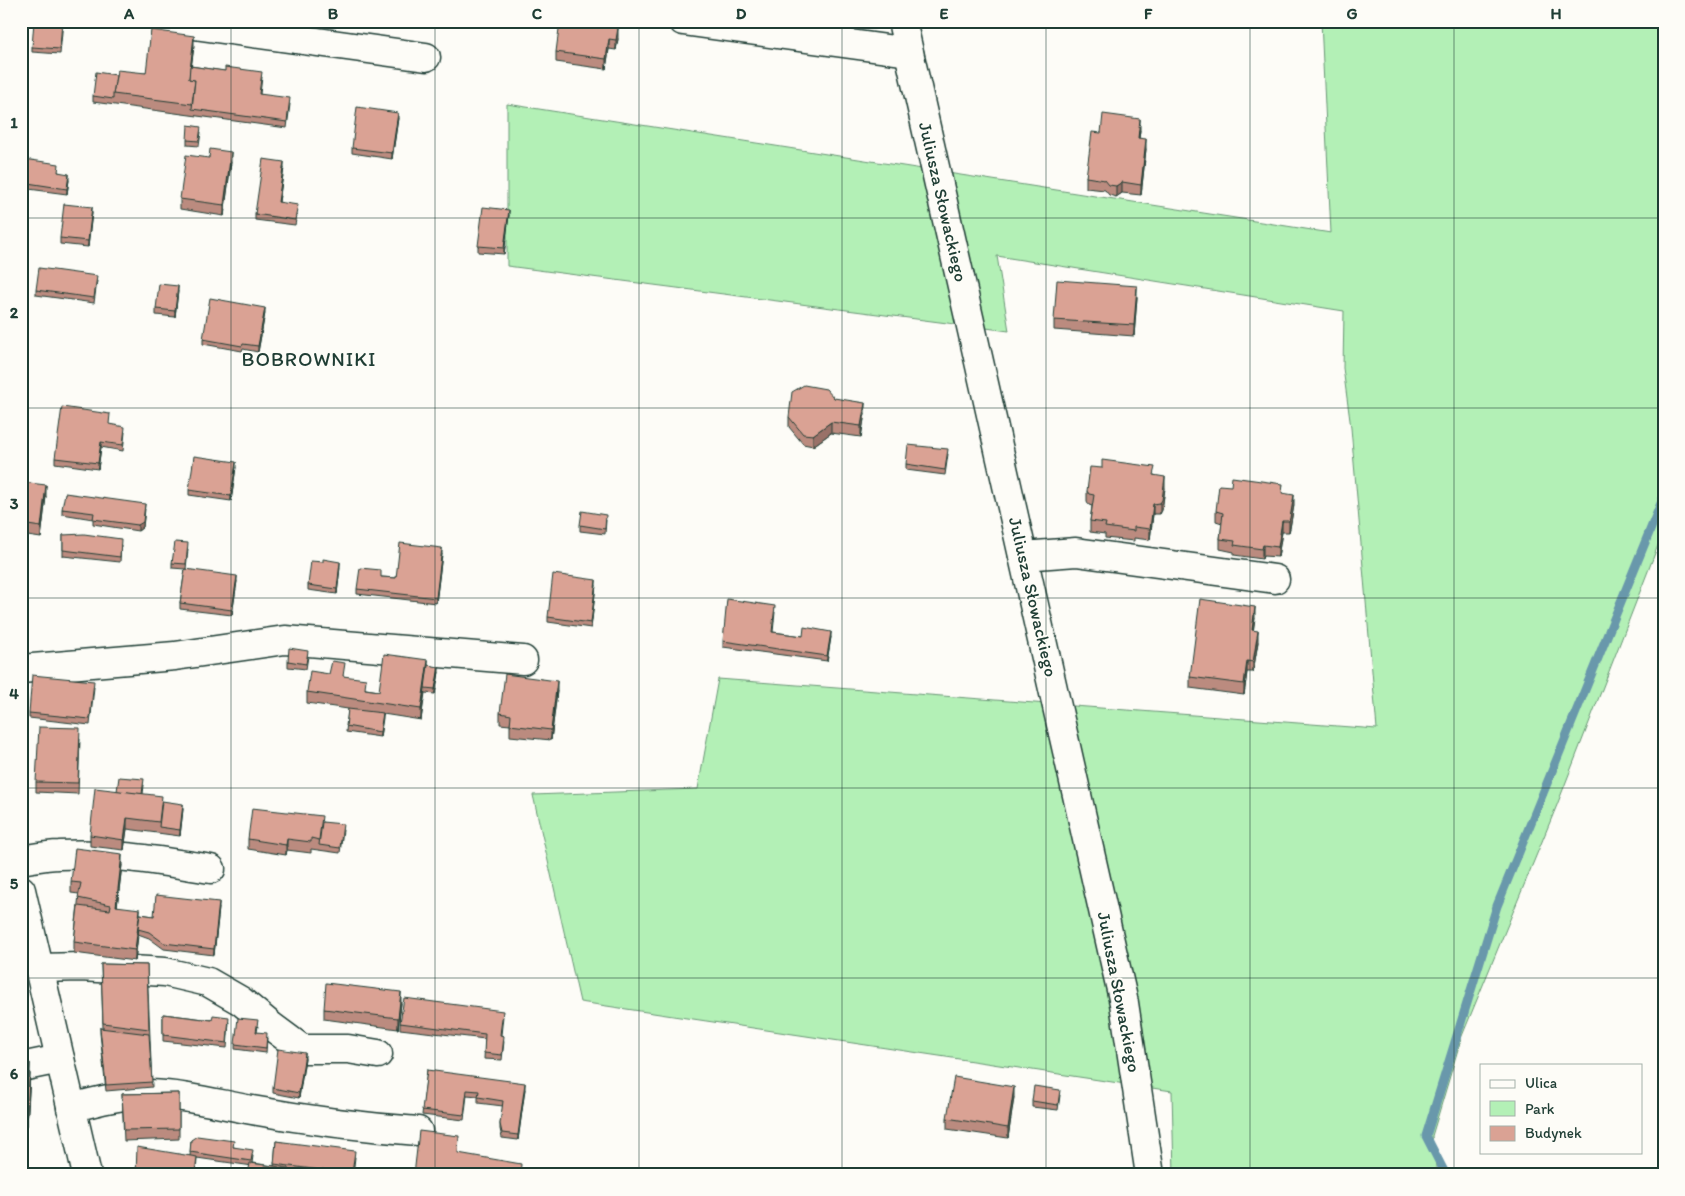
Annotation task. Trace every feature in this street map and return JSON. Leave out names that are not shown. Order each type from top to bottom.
[{"type":"street","points":[[165,21],[426,57]]},
{"type":"street","points":[[683,21],[909,52]]},
{"type":"street","name":"Juliusza Słowackiego","points":[[902,21],[1124,1003],[1150,1175]]},
{"type":"street","points":[[1023,556],[1076,552],[1275,579]]},
{"type":"street","points":[[21,669],[175,656],[286,640],[523,660]]},
{"type":"street","points":[[21,860],[58,854],[103,854],[211,869]]},
{"type":"street","points":[[21,890],[87,1175]]},
{"type":"street","points":[[39,968],[81,967],[165,972],[208,982],[241,1001],[270,1026],[302,1049],[348,1049],[378,1054]]},
{"type":"street","points":[[21,1067],[60,1059]]},
{"type":"street","points":[[71,1108],[106,1099],[149,1094],[197,1098],[250,1110],[295,1117],[418,1131]]},
{"type":"green space","points":[[1321,21],[1664,21],[1664,530],[1557,805],[1462,1036],[1432,1136],[1437,1175],[1174,1175],[1172,1091],[580,1002],[533,795],[698,789],[718,679],[1377,729],[1351,428],[1343,368],[1344,311],[997,256],[1009,331],[507,266],[507,104],[1331,233]]},
{"type":"building","points":[[34,21],[62,21],[60,49],[32,47]]},
{"type":"building","points":[[560,21],[611,22],[610,27],[618,28],[616,40],[609,39],[606,59],[556,52]]},
{"type":"building","points":[[151,30],[194,36],[189,79],[195,80],[192,104],[113,94],[117,70],[146,73]]},
{"type":"building","points":[[190,66],[225,71],[225,67],[262,72],[259,94],[290,98],[287,122],[192,109],[195,80],[189,79]]},
{"type":"building","points":[[96,72],[116,75],[113,99],[93,96]]},
{"type":"building","points":[[357,107],[398,113],[392,153],[352,148]]},
{"type":"building","points":[[1103,114],[1140,119],[1138,138],[1146,139],[1141,185],[1122,182],[1116,186],[1109,185],[1105,180],[1086,177],[1092,132],[1101,133]]},
{"type":"building","points":[[188,125],[201,127],[199,141],[187,140]]},
{"type":"building","points":[[210,149],[231,152],[224,205],[180,199],[186,155],[209,158]]},
{"type":"building","points":[[24,159],[59,164],[58,172],[69,174],[67,189],[21,182],[21,161],[24,162]]},
{"type":"building","points":[[263,159],[284,162],[278,202],[298,205],[295,220],[255,214]]},
{"type":"building","points":[[64,204],[92,207],[88,241],[60,238]]},
{"type":"building","points":[[483,207],[509,210],[504,248],[478,246]]},
{"type":"building","points":[[39,268],[97,276],[94,298],[36,290]]},
{"type":"building","points":[[1057,280],[1137,286],[1134,325],[1054,320]]},
{"type":"building","points":[[159,284],[178,286],[175,311],[156,309]]},
{"type":"building","points":[[210,298],[265,308],[258,346],[243,344],[242,346],[203,339]]},
{"type":"building","points":[[804,385],[826,389],[834,398],[865,403],[861,426],[831,422],[813,435],[803,434],[789,417],[792,392]]},
{"type":"building","points":[[62,407],[110,414],[109,424],[125,427],[123,445],[101,442],[98,463],[55,458]]},
{"type":"building","points":[[908,445],[948,449],[945,470],[906,464]]},
{"type":"building","points":[[194,456],[236,462],[231,496],[189,490]]},
{"type":"building","points":[[1102,460],[1155,467],[1153,475],[1165,477],[1162,500],[1160,503],[1153,504],[1150,529],[1134,527],[1134,531],[1105,527],[1106,523],[1090,521],[1094,495],[1089,494],[1087,491],[1090,467],[1102,468]]},
{"type":"building","points":[[1232,477],[1283,484],[1282,493],[1294,495],[1289,521],[1282,521],[1278,547],[1263,545],[1262,549],[1234,545],[1235,541],[1220,539],[1223,513],[1216,511],[1219,485],[1231,486]]},
{"type":"building","points":[[21,482],[46,485],[41,527],[21,524]]},
{"type":"building","points":[[65,493],[145,504],[143,522],[138,525],[93,519],[94,513],[62,509]]},
{"type":"building","points":[[582,511],[606,515],[605,529],[580,525]]},
{"type":"building","points":[[84,534],[121,539],[120,557],[63,550],[63,535]]},
{"type":"building","points":[[175,542],[188,543],[186,564],[172,563]]},
{"type":"building","points":[[400,543],[442,548],[436,598],[357,589],[360,568],[381,570],[381,577],[396,578]]},
{"type":"building","points":[[323,559],[340,562],[337,589],[308,585],[311,561],[323,562]]},
{"type":"building","points":[[185,569],[237,576],[232,610],[180,603]]},
{"type":"building","points":[[553,574],[596,580],[591,623],[548,617]]},
{"type":"building","points":[[727,599],[775,606],[772,632],[803,636],[804,627],[831,632],[827,656],[723,641]]},
{"type":"building","points":[[1200,599],[1255,607],[1252,630],[1258,631],[1253,662],[1247,661],[1244,684],[1190,677]]},
{"type":"building","points":[[289,648],[308,651],[306,664],[288,661]]},
{"type":"building","points":[[384,654],[428,660],[421,709],[307,692],[310,671],[329,674],[332,661],[345,663],[343,676],[366,679],[365,689],[379,691]]},
{"type":"building","points":[[428,665],[439,667],[435,689],[425,688]]},
{"type":"building","points":[[505,674],[557,681],[551,730],[510,725],[511,715],[500,713]]},
{"type":"building","points":[[32,675],[94,681],[90,719],[29,713]]},
{"type":"building","points":[[348,709],[383,713],[380,732],[346,726]]},
{"type":"building","points":[[39,727],[80,728],[78,783],[36,782]]},
{"type":"building","points":[[119,777],[144,779],[142,794],[117,791]]},
{"type":"building","points":[[95,788],[162,796],[159,822],[127,818],[124,840],[90,835]]},
{"type":"building","points":[[162,801],[183,804],[180,830],[159,827]]},
{"type":"building","points":[[252,808],[322,816],[319,840],[311,838],[311,842],[287,839],[286,845],[248,839]]},
{"type":"building","points":[[322,822],[343,824],[340,848],[319,845]]},
{"type":"building","points":[[75,848],[122,854],[116,906],[140,909],[135,950],[74,942],[78,906],[110,910],[111,905],[78,898],[81,883],[71,882]]},
{"type":"building","points":[[156,895],[219,902],[214,949],[164,943],[149,932],[138,929],[140,914],[154,916]]},
{"type":"building","points":[[101,964],[147,965],[149,1029],[103,1023]]},
{"type":"building","points":[[326,983],[401,992],[398,1018],[324,1009]]},
{"type":"building","points":[[404,998],[503,1011],[500,1035],[504,1036],[502,1055],[484,1053],[485,1034],[400,1023]]},
{"type":"building","points":[[163,1014],[212,1020],[213,1015],[229,1017],[227,1043],[163,1035]]},
{"type":"building","points":[[238,1018],[258,1020],[256,1032],[267,1033],[266,1048],[235,1044]]},
{"type":"building","points":[[100,1028],[149,1034],[152,1082],[106,1085]]},
{"type":"building","points":[[278,1049],[305,1053],[299,1093],[273,1088]]},
{"type":"building","points":[[21,1062],[30,1063],[27,1115],[21,1115]]},
{"type":"building","points":[[427,1070],[525,1083],[518,1135],[502,1133],[500,1124],[503,1101],[478,1097],[479,1091],[467,1090],[464,1115],[422,1110]]},
{"type":"building","points":[[954,1077],[1014,1087],[1008,1128],[947,1118]]},
{"type":"building","points":[[1034,1086],[1060,1090],[1058,1105],[1032,1101]]},
{"type":"building","points":[[179,1093],[179,1129],[124,1130],[122,1094]]},
{"type":"building","points":[[419,1131],[459,1136],[458,1153],[521,1164],[520,1175],[466,1175],[455,1173],[455,1175],[414,1175]]},
{"type":"building","points":[[197,1136],[234,1141],[233,1147],[253,1150],[251,1161],[190,1152],[191,1140]]},
{"type":"building","points":[[276,1141],[355,1151],[352,1174],[274,1164]]},
{"type":"building","points":[[137,1147],[197,1157],[195,1175],[136,1175]]},
{"type":"building","points":[[250,1163],[288,1168],[288,1175],[248,1175]]},
{"type":"waterway","points":[[1446,1175],[1426,1136],[1497,906],[1664,496]]},
{"type":"district","name":"BOBROWNIKI","points":[[309,359]]}]
